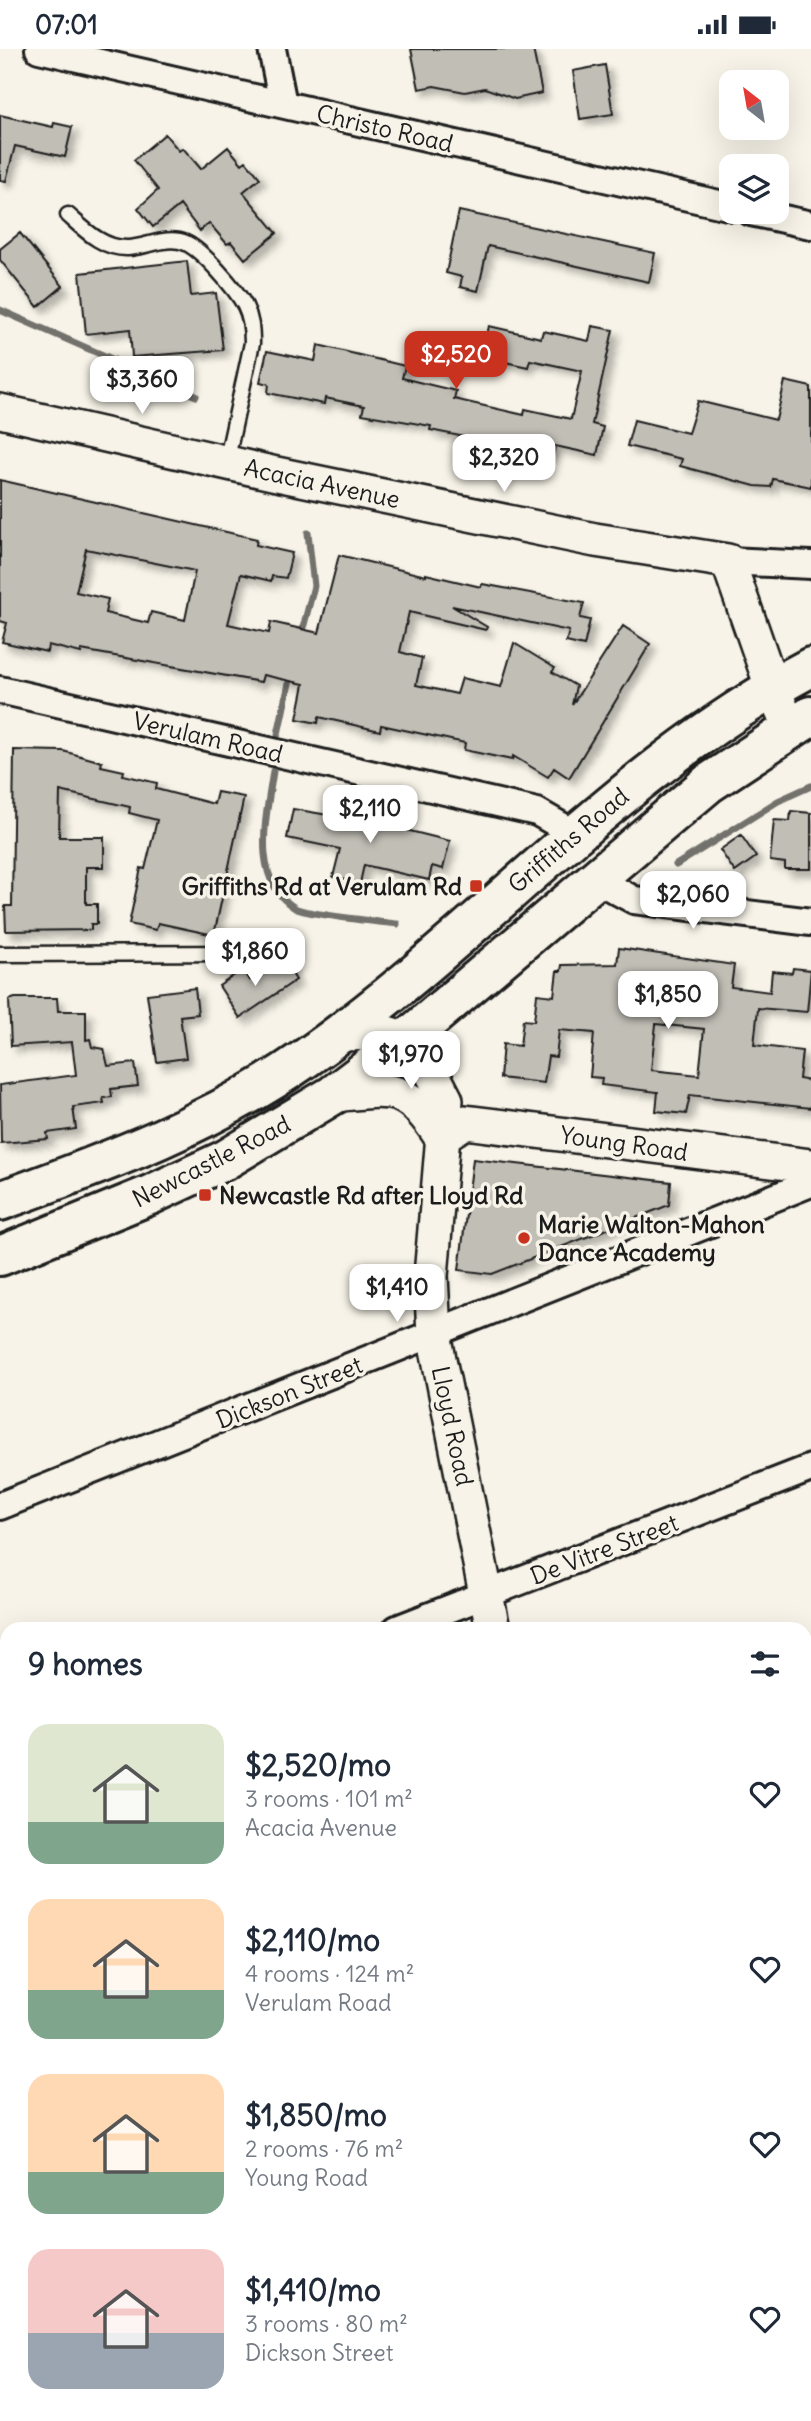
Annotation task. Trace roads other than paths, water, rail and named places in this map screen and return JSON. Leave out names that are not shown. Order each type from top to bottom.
[{"type":"highway","name":"Griffiths Road","points":[[339,1034],[672,753],[772,687],[811,667]]},
{"type":"highway","name":"Griffiths Road","points":[[407,1039],[709,783],[801,722]]},
{"type":"highway","name":"Newcastle Road","points":[[0,1201],[126,1155],[188,1128],[252,1094],[339,1034]]},
{"type":"highway","name":"Newcastle Road","points":[[0,1256],[150,1195],[225,1160],[333,1095],[407,1039]]},
{"type":"street","name":"Christo Road","points":[[39,49],[719,204]]},
{"type":"street","points":[[272,49],[283,104]]},
{"type":"street","points":[[789,220],[811,225]]},
{"type":"street","name":"Acacia Avenue","points":[[0,411],[226,463],[595,540],[729,561],[811,565]]},
{"type":"street","points":[[729,561],[772,687],[801,722]]},
{"type":"street","name":"Verulam Road","points":[[0,690],[537,812],[575,834]]},
{"type":"street","points":[[595,879],[634,900],[811,922]]},
{"type":"street","points":[[339,1034],[387,1033],[407,1039]]},
{"type":"street","name":"Lloyd Road","points":[[407,1039],[446,1100],[431,1276],[434,1334],[492,1622]]},
{"type":"street","points":[[333,1095],[383,1090],[396,1092],[418,1106],[441,1137]]},
{"type":"street","name":"Young Road","points":[[441,1137],[465,1122],[811,1166]]},
{"type":"street","name":"Dickson Street","points":[[0,1506],[811,1182]]},
{"type":"street","name":"De Vitre Street","points":[[415,1622],[811,1468]]},
{"type":"lane","points":[[68,215],[90,235],[110,245],[128,248],[161,241],[185,242],[202,254],[244,305],[252,325],[252,343],[226,463]]},
{"type":"lane","points":[[0,954],[249,953]]},
{"type":"waterway","points":[[0,310],[196,396]]},
{"type":"waterway","points":[[301,636],[314,586],[308,533]]},
{"type":"waterway","points":[[278,734],[291,674]]},
{"type":"waterway","points":[[273,771],[265,826],[266,864],[271,881],[281,896],[301,910],[397,924]]},
{"type":"waterway","points":[[676,865],[778,801],[811,786]]},
{"type":"place","name":"Griffiths Rd at Verulam Rd","points":[[476,886]]},
{"type":"place","name":"Newcastle Rd after Lloyd Rd","points":[[205,1195]]},
{"type":"place","name":"Marie Walton-Mahon Dance Academy","points":[[524,1238]]}]
